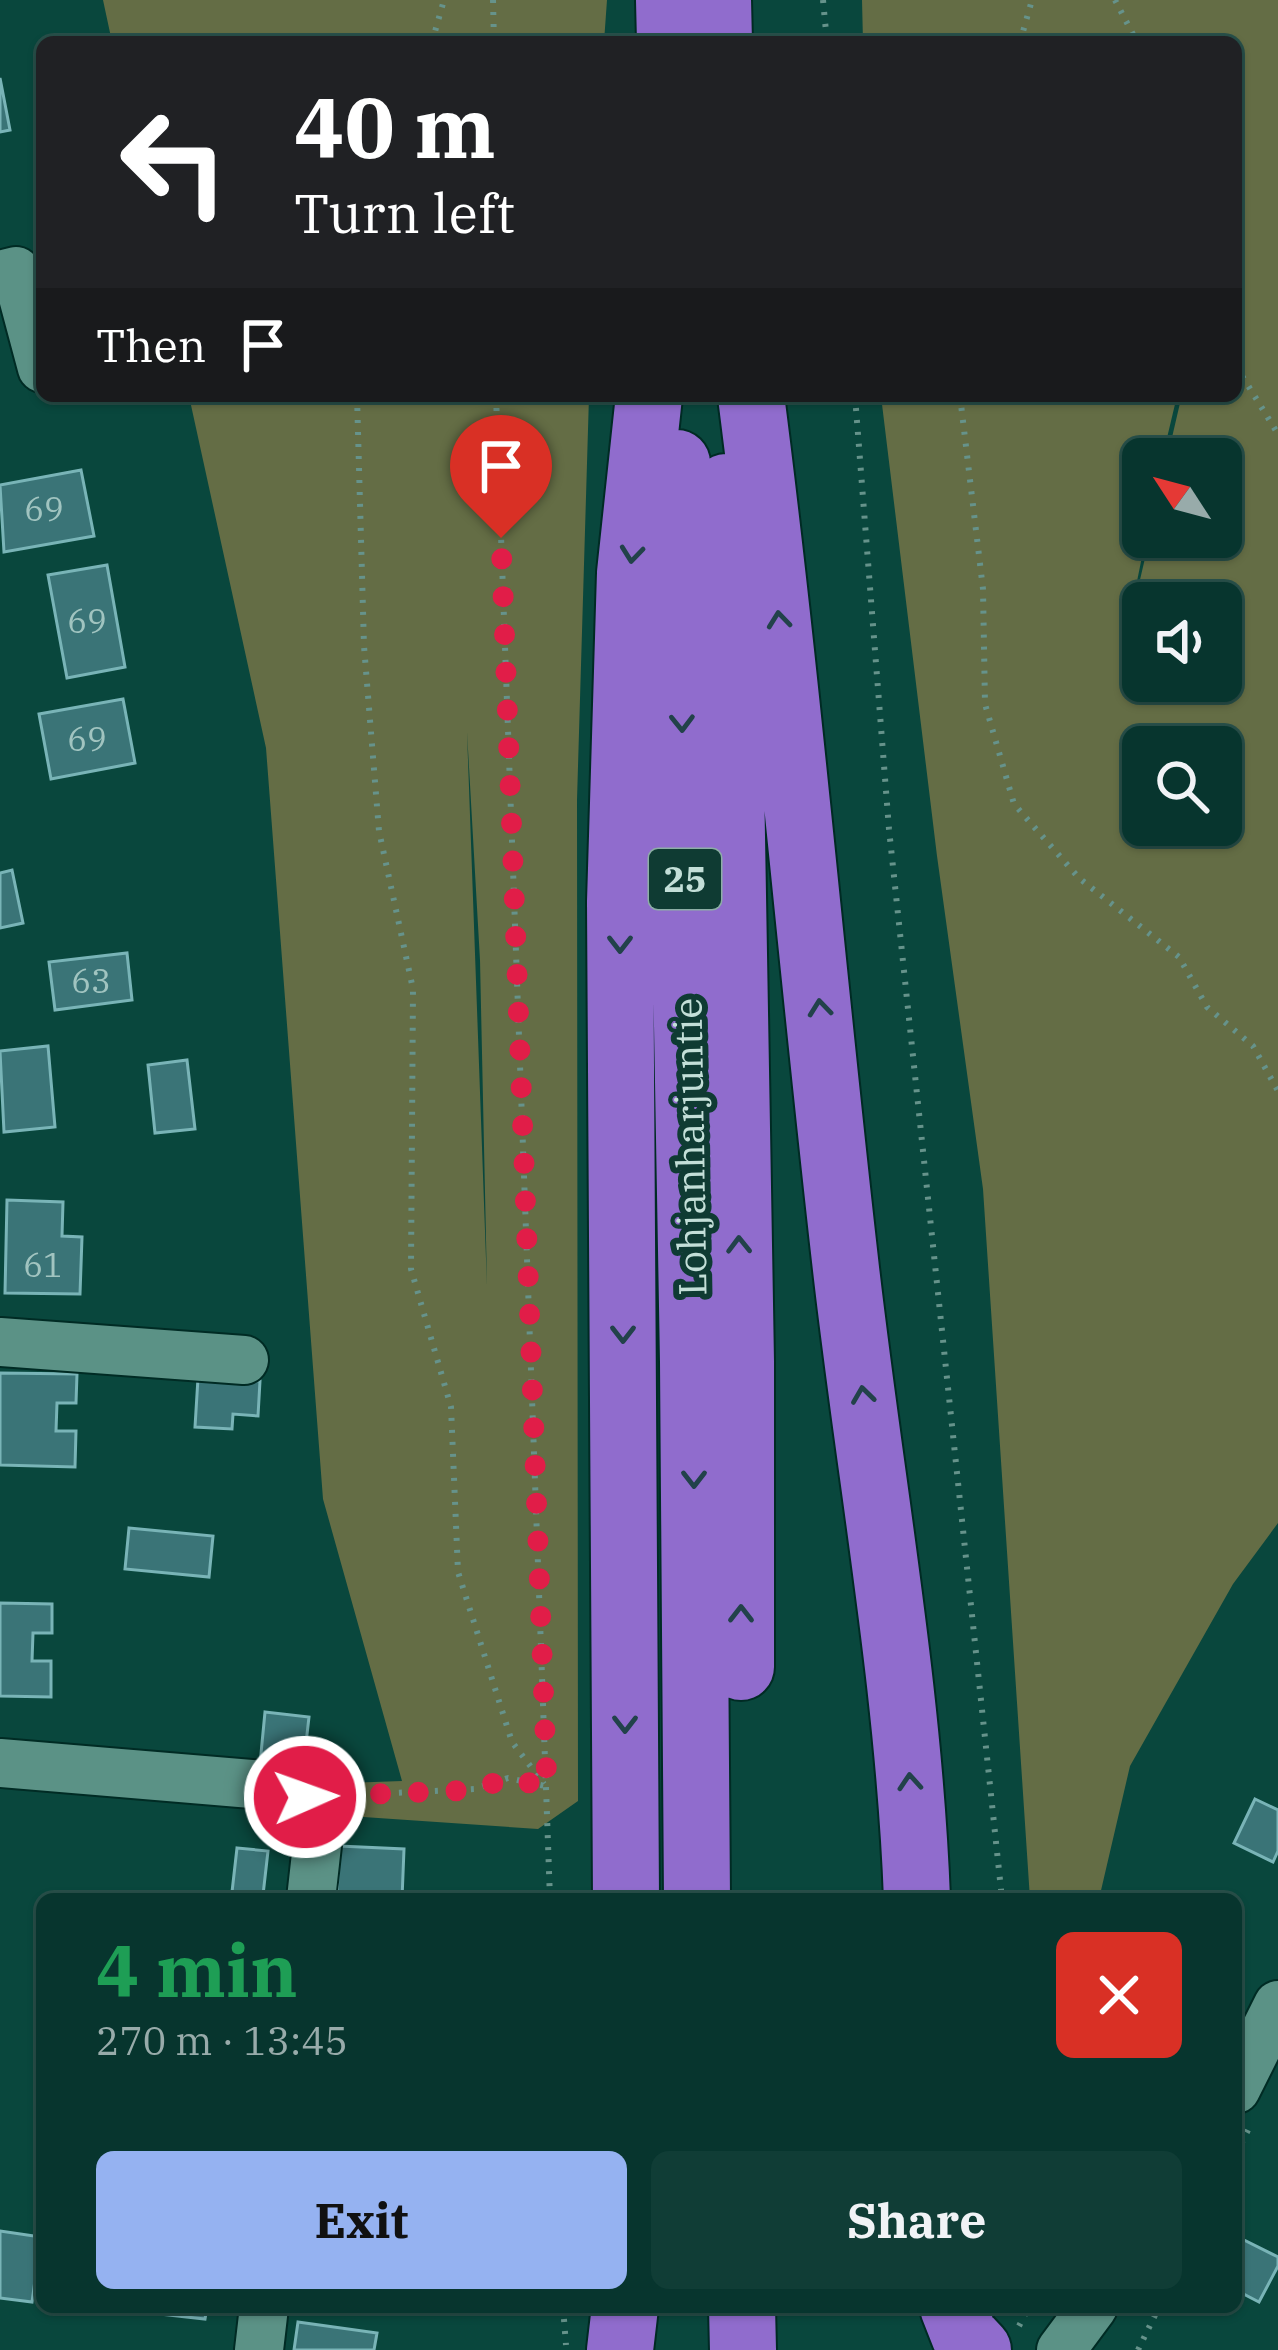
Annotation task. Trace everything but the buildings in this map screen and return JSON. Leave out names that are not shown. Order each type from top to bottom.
[{"type":"highway","points":[[669,0],[670,36]]},
{"type":"highway","points":[[718,0],[719,36]]},
{"type":"highway","points":[[626,1893],[620,902],[630,573],[648,402]]},
{"type":"highway","name":"Lohjanharjuntie","points":[[676,402],[698,1893]]},
{"type":"highway","name":"Lohjanharjuntie","points":[[724,402],[741,1362],[742,1893]]},
{"type":"highway","points":[[752,402],[799,793],[845,1263],[903,1686],[917,1893]]},
{"type":"highway","points":[[620,2350],[624,2313]]},
{"type":"highway","points":[[701,2313],[701,2350]]},
{"type":"highway","points":[[742,2313],[743,2350]]},
{"type":"highway","points":[[930,2313],[932,2350]]},
{"type":"highway","points":[[955,2313],[964,2335],[978,2350]]},
{"type":"street","points":[[0,275],[16,271],[36,346]]},
{"type":"street","points":[[0,1342],[244,1360]]},
{"type":"street","points":[[0,1762],[264,1785],[305,1797],[319,1827],[311,1893]]},
{"type":"street","points":[[1242,2077],[1278,2005]]},
{"type":"street","points":[[260,2350],[263,2313]]},
{"type":"street","points":[[1061,2350],[1089,2313]]},
{"type":"street","points":[[1103,2350],[1122,2313]]},
{"type":"path","points":[[434,36],[444,0]]},
{"type":"path","points":[[494,0],[494,36]]},
{"type":"path","points":[[824,0],[827,36]]},
{"type":"path","points":[[1022,36],[1032,0]]},
{"type":"path","points":[[1115,0],[1134,36]]},
{"type":"path","points":[[1242,376],[1278,434]]},
{"type":"path","points":[[358,402],[364,646],[380,831],[412,989],[411,1269],[451,1407],[458,1572],[512,1742],[547,1787]]},
{"type":"path","points":[[496,402],[550,1893]]},
{"type":"path","points":[[855,402],[889,829],[1001,1893]]},
{"type":"path","points":[[961,402],[982,589],[985,704],[1014,804],[1078,878],[1179,957],[1207,1007],[1252,1046],[1278,1091]]},
{"type":"path","points":[[305,1797],[474,1790],[508,1778],[547,1787]]},
{"type":"path","points":[[564,2313],[567,2350]]},
{"type":"path","points":[[1138,2350],[1156,2313]]},
{"type":"green space","points":[[103,0],[607,0],[604,36],[111,36]]},
{"type":"green space","points":[[862,0],[1278,0],[1278,1523],[1233,1584],[1130,1766],[1100,1893],[1030,1893],[983,1189],[882,402],[1176,402],[1167,438],[1122,438],[1122,558],[1142,558],[1137,582],[1122,582],[1122,702],[1242,702],[1242,582],[1139,582],[1145,558],[1242,558],[1242,438],[1172,438],[1179,402],[1242,402],[1242,36],[863,36]]},
{"type":"green space","points":[[190,402],[589,402],[577,800],[578,1801],[538,1829],[334,1815],[318,1784],[402,1781],[323,1499],[266,748]],"holes":[[[467,732],[480,960],[487,1286]]]},
{"type":"route","points":[[305,1797],[474,1790],[508,1778],[547,1787],[501,538]]}]
